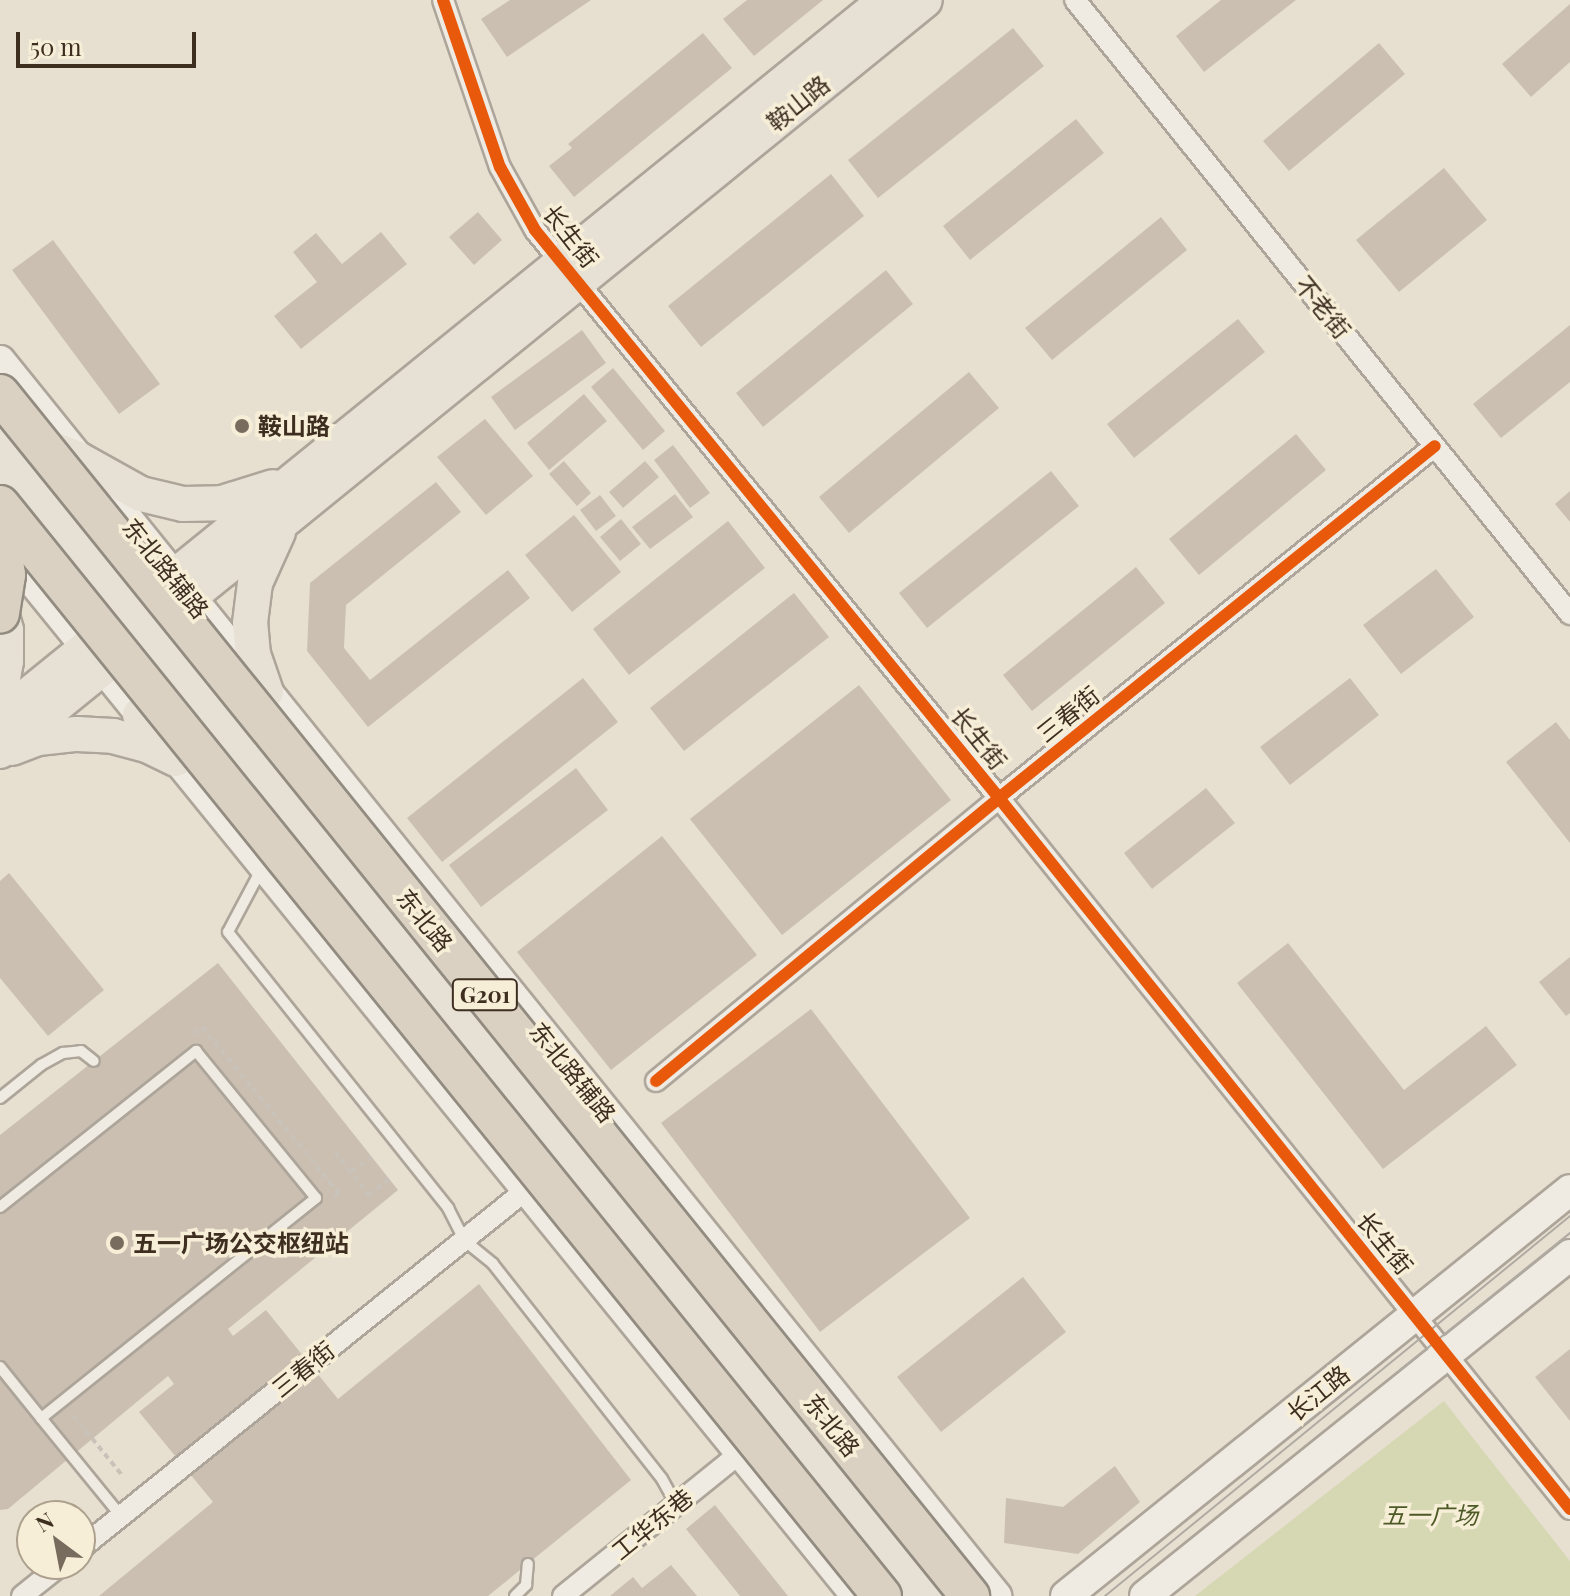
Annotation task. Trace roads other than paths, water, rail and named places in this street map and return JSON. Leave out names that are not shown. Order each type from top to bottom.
[{"type":"highway","name":"东北路","points":[[0,394],[970,1596]]},
{"type":"highway","name":"东北路","points":[[25,498],[882,1596]]},
{"type":"highway","points":[[0,532],[6,575],[0,614]]},
{"type":"highway","points":[[928,1544],[998,1596]]},
{"type":"main road","name":"鞍山路","points":[[181,588],[286,519],[886,0]]},
{"type":"main road","name":"鞍山路","points":[[0,752],[94,658],[181,588],[302,473],[925,0]]},
{"type":"main road","name":"东北路辅路","points":[[0,361],[998,1596]]},
{"type":"main road","points":[[0,428],[78,459],[141,494],[183,504],[222,503],[261,492],[302,473]]},
{"type":"main road","name":"东北路","points":[[0,428],[25,498]]},
{"type":"main road","name":"东北路","points":[[0,470],[140,621],[550,1129],[569,1160],[774,1428],[909,1596]]},
{"type":"main road","points":[[266,692],[253,655],[250,623],[255,583],[267,552],[286,519]]},
{"type":"main road","points":[[0,541],[857,1596]]},
{"type":"main road","points":[[0,608],[6,630],[6,661],[0,694]]},
{"type":"main road","name":"东北路","points":[[140,621],[213,733],[253,762]]},
{"type":"main road","name":"鞍山路","points":[[0,718],[94,658]]},
{"type":"main road","points":[[140,715],[213,733]]},
{"type":"main road","points":[[0,752],[38,738],[77,734],[113,736],[147,745],[176,759]]},
{"type":"main road","points":[[572,1071],[569,1160],[573,1248]]},
{"type":"main road","points":[[486,1140],[569,1160]]},
{"type":"main road","name":"东北路","points":[[569,1160],[945,1596]]},
{"type":"main road","name":"长江路","points":[[1066,1596],[1570,1190]]},
{"type":"main road","points":[[1145,1596],[1570,1255]]},
{"type":"main road","points":[[703,1406],[774,1428]]},
{"type":"street","name":"长生街","points":[[443,0],[500,167],[535,230],[999,798],[1570,1509]]},
{"type":"street","name":"不老街","points":[[1075,0],[1570,614]]},
{"type":"street","name":"三春街","points":[[656,1081],[999,798],[1435,446]]},
{"type":"street","name":"三春街","points":[[96,1536],[526,1190]]},
{"type":"street","name":"工华东巷","points":[[563,1596],[740,1453]]},
{"type":"street","points":[[22,1596],[42,1580]]},
{"type":"lane","points":[[263,866],[228,932],[448,1208],[465,1241],[493,1264],[662,1479],[676,1504]]},
{"type":"lane","points":[[0,1098],[63,1053],[81,1051],[94,1061]]},
{"type":"lane","points":[[0,1207],[196,1051],[316,1198],[41,1418]]},
{"type":"lane","points":[[0,1367],[121,1516]]},
{"type":"lane","points":[[515,1596],[526,1585],[528,1564]]},
{"type":"tram line","points":[[1105,1596],[1570,1216]]},
{"type":"tram line","points":[[1399,1371],[1570,1233]]},
{"type":"place","name":"鞍山路","points":[[242,426]]},
{"type":"place","name":"五一广场公交枢纽站","points":[[117,1243]]},
{"type":"park label","name":"五一广场","points":[[1430,1515]]}]
